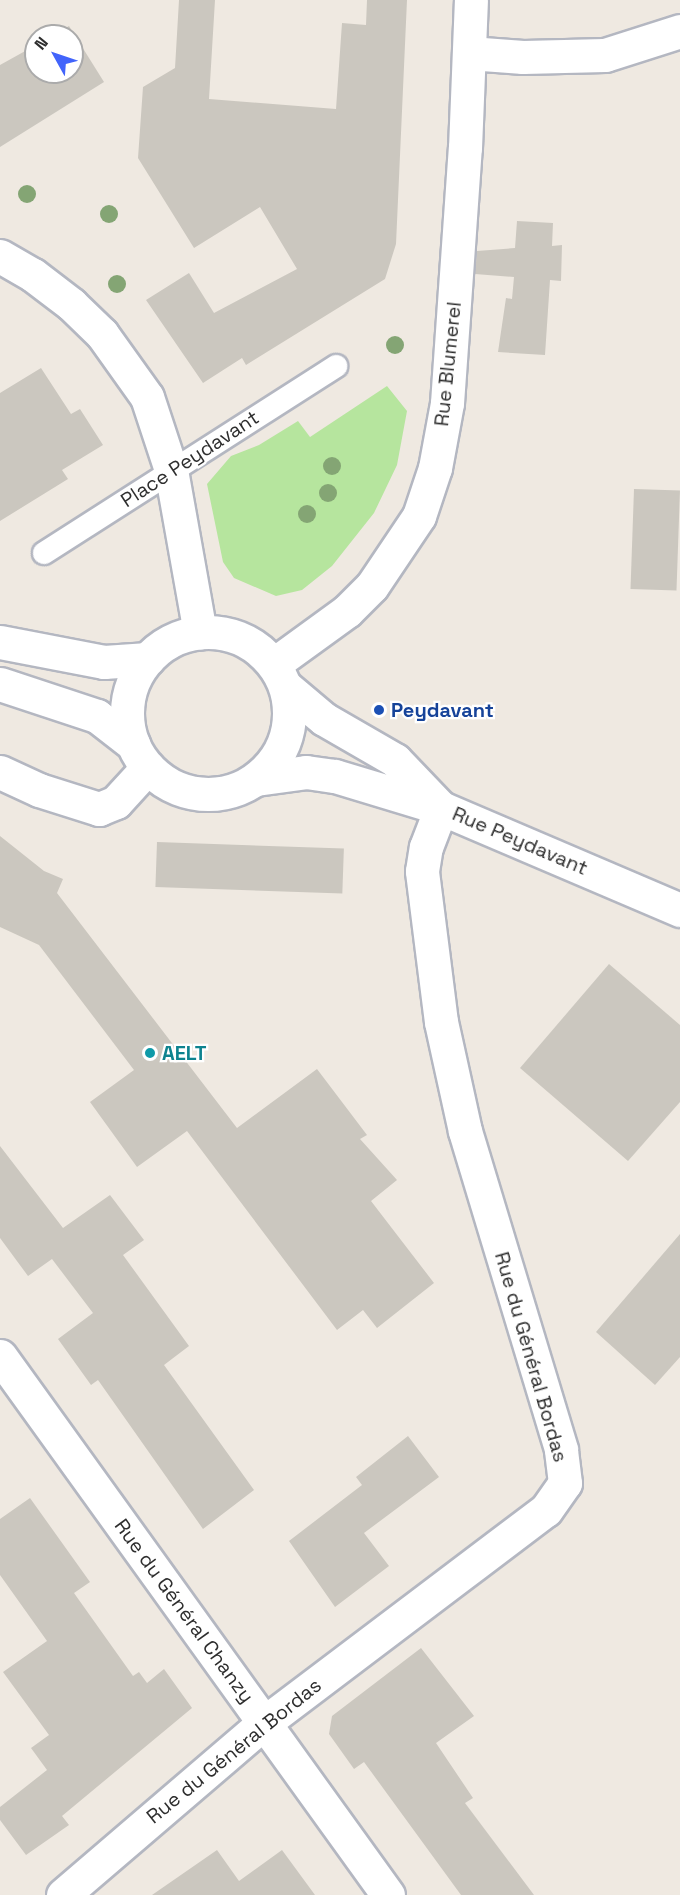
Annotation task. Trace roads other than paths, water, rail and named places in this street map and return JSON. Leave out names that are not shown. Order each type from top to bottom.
[{"type":"street","name":"Rue Blumerel","points":[[281,676],[372,586],[419,516],[435,468],[447,403],[471,0]]},
{"type":"street","points":[[469,53],[523,57],[605,55],[680,31]]},
{"type":"street","points":[[0,256],[52,289],[102,334],[147,396],[171,470],[200,632]]},
{"type":"street","points":[[0,684],[97,716],[140,756],[168,783],[189,793],[205,795],[232,791],[256,779],[276,760],[289,714],[281,676],[247,641],[225,633],[200,632],[162,646],[148,658],[130,690],[126,717],[140,756],[116,802],[99,809],[39,790],[0,772]]},
{"type":"street","points":[[0,642],[87,660],[148,658]]},
{"type":"street","name":"Rue Peydavant","points":[[281,676],[324,719],[395,760],[441,808],[680,910]]},
{"type":"street","points":[[256,779],[306,772],[335,776],[441,808]]},
{"type":"street","name":"Rue du Général Bordas","points":[[63,1895],[264,1723],[546,1510],[565,1483],[561,1449],[465,1131],[441,1022],[422,871],[426,847],[441,808]]},
{"type":"street","name":"Rue du Général Chanzy","points":[[0,1356],[388,1895]]},
{"type":"lane","name":"Place Peydavant","points":[[44,553],[336,366]]},
{"type":"place","name":"Peydavant","points":[[379,710]]},
{"type":"place","name":"AELT","points":[[150,1053]]}]
